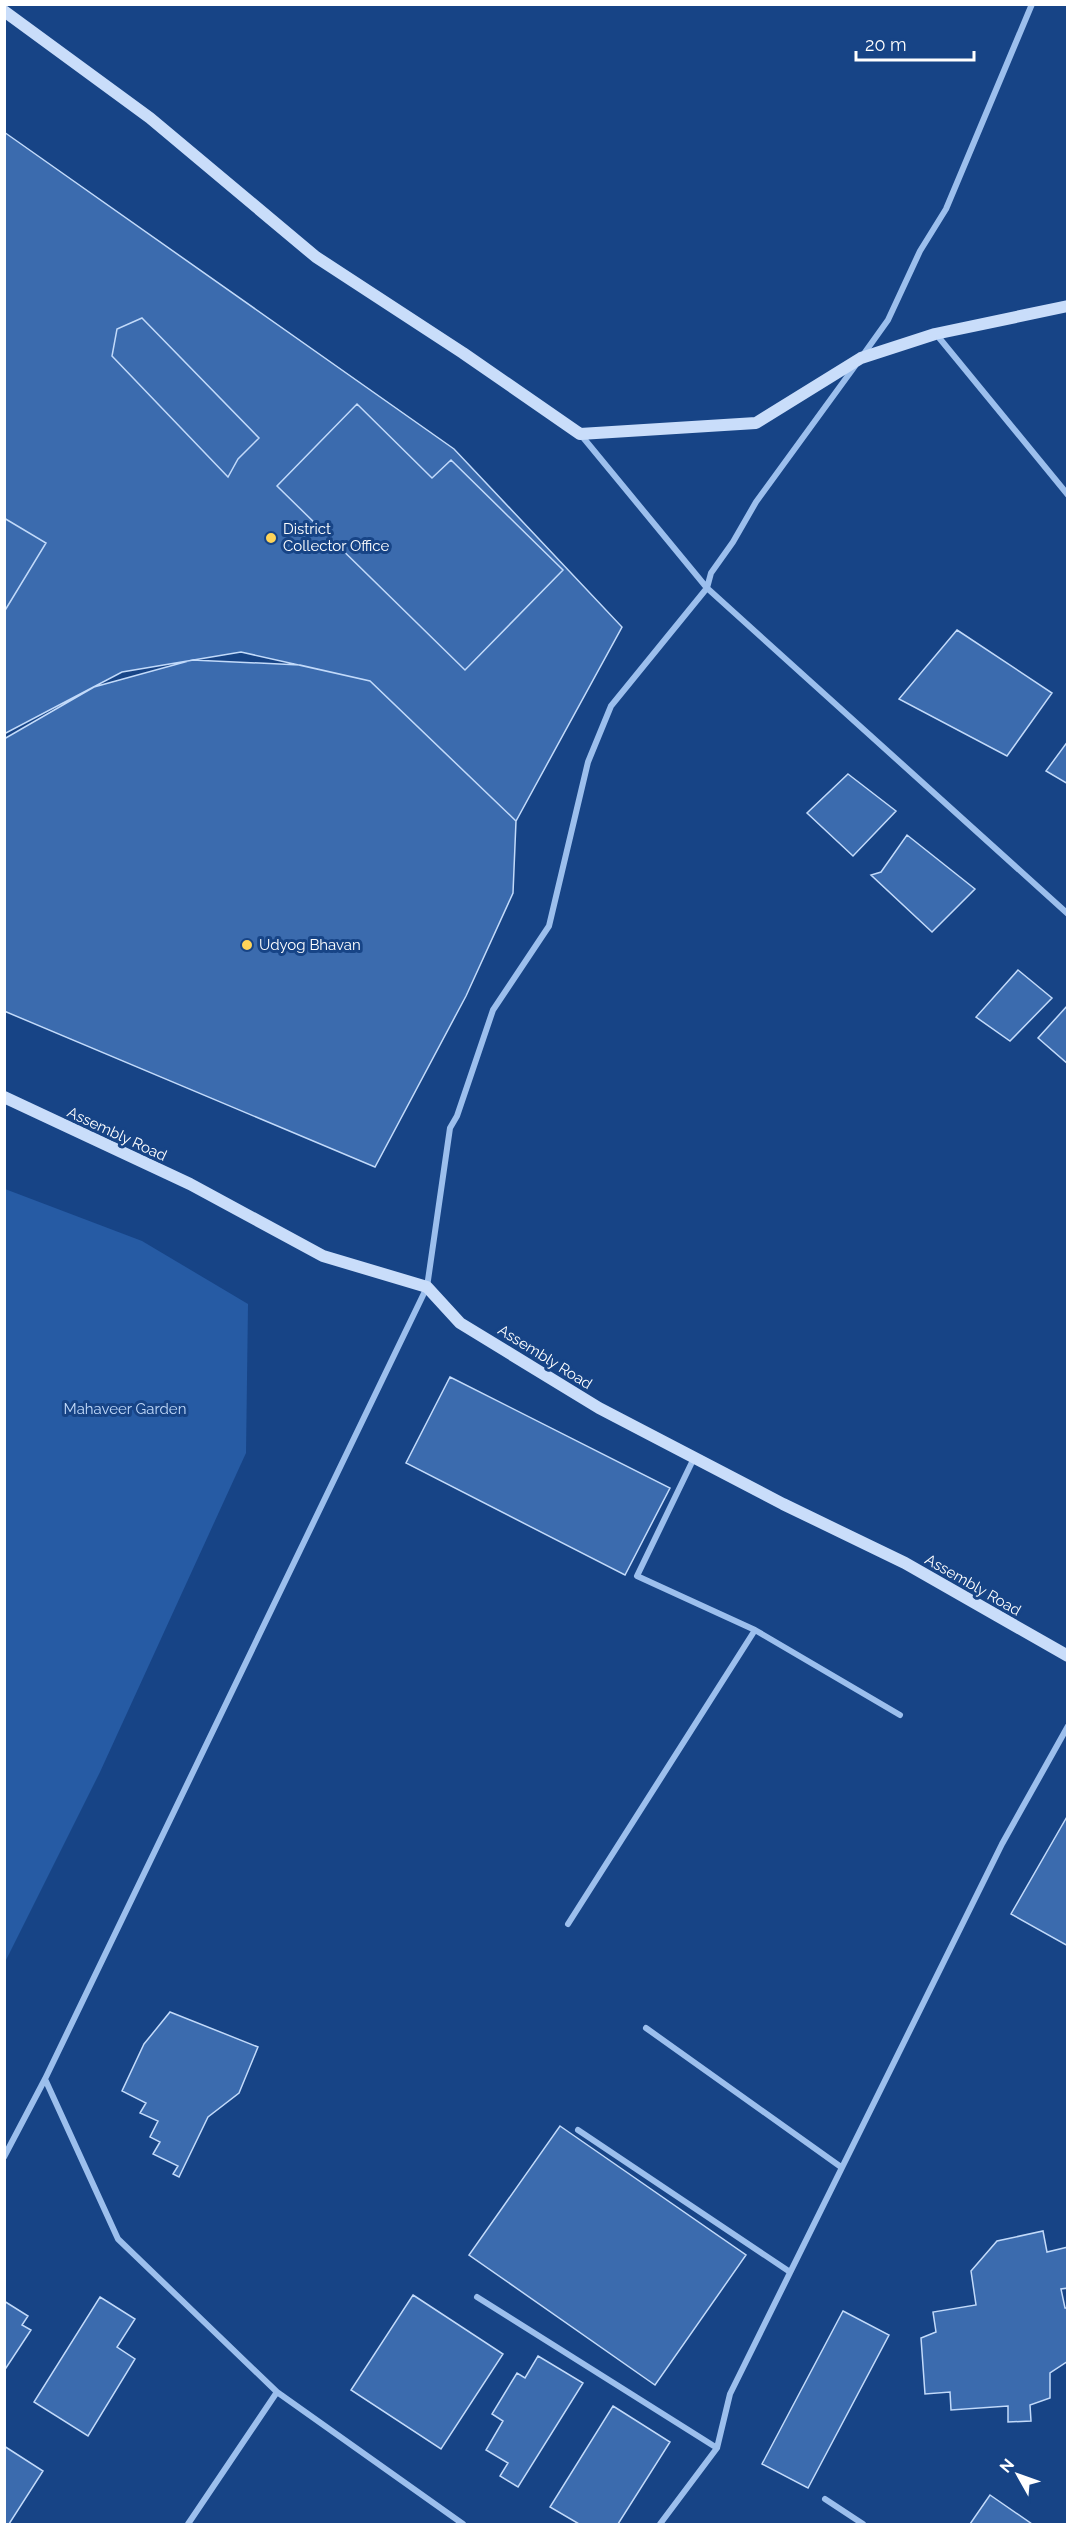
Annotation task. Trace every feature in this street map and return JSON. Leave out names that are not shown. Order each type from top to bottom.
[{"type":"street","points":[[4,2157],[45,2079],[427,1287],[450,1128],[457,1116],[494,1010],[549,926],[588,762],[611,706],[707,588],[711,573],[733,542],[756,501],[888,320],[920,251],[946,209],[1032,4]]},
{"type":"street","points":[[4,11],[150,118],[316,256],[580,434],[707,588],[1068,914]]},
{"type":"street","points":[[580,434],[756,423],[861,357],[935,334],[1068,306]]},
{"type":"street","points":[[935,334],[1068,495]]},
{"type":"street","name":"Assembly Road","points":[[4,1097],[190,1184],[323,1256],[427,1287],[460,1323],[599,1408],[783,1504],[905,1563],[1068,1656]]},
{"type":"street","points":[[694,1458],[637,1576],[755,1630],[900,1715]]},
{"type":"street","points":[[568,1924],[755,1630]]},
{"type":"street","points":[[660,2524],[717,2448],[730,2394],[1002,1844],[1068,1726]]},
{"type":"street","points":[[646,2028],[841,2167]]},
{"type":"street","points":[[45,2079],[118,2238],[277,2392],[463,2524]]},
{"type":"street","points":[[578,2130],[790,2272]]},
{"type":"street","points":[[477,2297],[717,2448]]},
{"type":"street","points":[[188,2524],[277,2392]]},
{"type":"street","points":[[825,2499],[863,2524]]},
{"type":"green space","name":"Mahaveer Garden","points":[[5,1189],[142,1241],[248,1304],[246,1453],[100,1772],[5,1962]]},
{"type":"building","name":"District Collector Office","points":[[4,132],[454,449],[622,627],[516,821],[370,681],[241,652],[122,672],[4,734]]},
{"type":"building","points":[[142,318],[259,438],[238,459],[228,477],[112,356],[117,329]]},
{"type":"building","points":[[357,404],[432,478],[451,460],[563,570],[465,670],[277,486]]},
{"type":"building","points":[[4,518],[46,543],[4,612]]},
{"type":"building","points":[[957,630],[1052,693],[1007,756],[899,699]]},
{"type":"building","name":"Udyog Bhavan","points":[[192,660],[300,665],[370,681],[516,821],[513,893],[466,996],[375,1167],[4,1011],[4,739],[94,687]]},
{"type":"building","points":[[1068,741],[1068,784],[1046,771]]},
{"type":"building","points":[[848,774],[896,811],[853,856],[807,813]]},
{"type":"building","points":[[907,835],[975,889],[932,932],[871,875],[881,872]]},
{"type":"building","points":[[1018,970],[1052,998],[1010,1041],[976,1017]]},
{"type":"building","points":[[1068,1005],[1068,1064],[1038,1038]]},
{"type":"building","points":[[450,1377],[670,1488],[625,1575],[406,1463]]},
{"type":"building","points":[[1068,1815],[1068,1946],[1011,1914]]},
{"type":"building","points":[[170,2012],[258,2047],[239,2093],[208,2117],[179,2177],[173,2174],[178,2166],[153,2154],[160,2142],[150,2137],[158,2121],[140,2113],[146,2103],[122,2091],[144,2044]]},
{"type":"building","points":[[560,2126],[746,2255],[655,2385],[469,2255]]},
{"type":"building","points":[[1043,2231],[1047,2252],[1068,2247],[1068,2288],[1061,2289],[1065,2308],[1068,2308],[1068,2361],[1050,2373],[1050,2398],[1030,2405],[1031,2421],[1008,2422],[1008,2406],[951,2410],[950,2392],[925,2394],[921,2338],[936,2332],[933,2312],[976,2305],[971,2271],[997,2241]]},
{"type":"building","points":[[413,2295],[503,2354],[441,2449],[351,2390]]},
{"type":"building","points":[[100,2297],[135,2319],[117,2347],[135,2359],[88,2436],[34,2402]]},
{"type":"building","points":[[4,2301],[28,2316],[22,2325],[31,2330],[4,2371]]},
{"type":"building","points":[[843,2311],[889,2335],[808,2488],[762,2464]]},
{"type":"building","points":[[538,2356],[583,2383],[518,2487],[500,2476],[508,2463],[486,2450],[503,2421],[492,2414],[517,2373],[525,2378]]},
{"type":"building","points":[[613,2406],[670,2442],[618,2524],[579,2524],[550,2507]]},
{"type":"building","points":[[4,2446],[43,2471],[9,2524],[4,2524]]},
{"type":"building","points":[[990,2495],[1032,2524],[970,2524]]},
{"type":"place","name":"District Collector Office","points":[[271,538]]},
{"type":"place","name":"Udyog Bhavan","points":[[247,945]]}]
